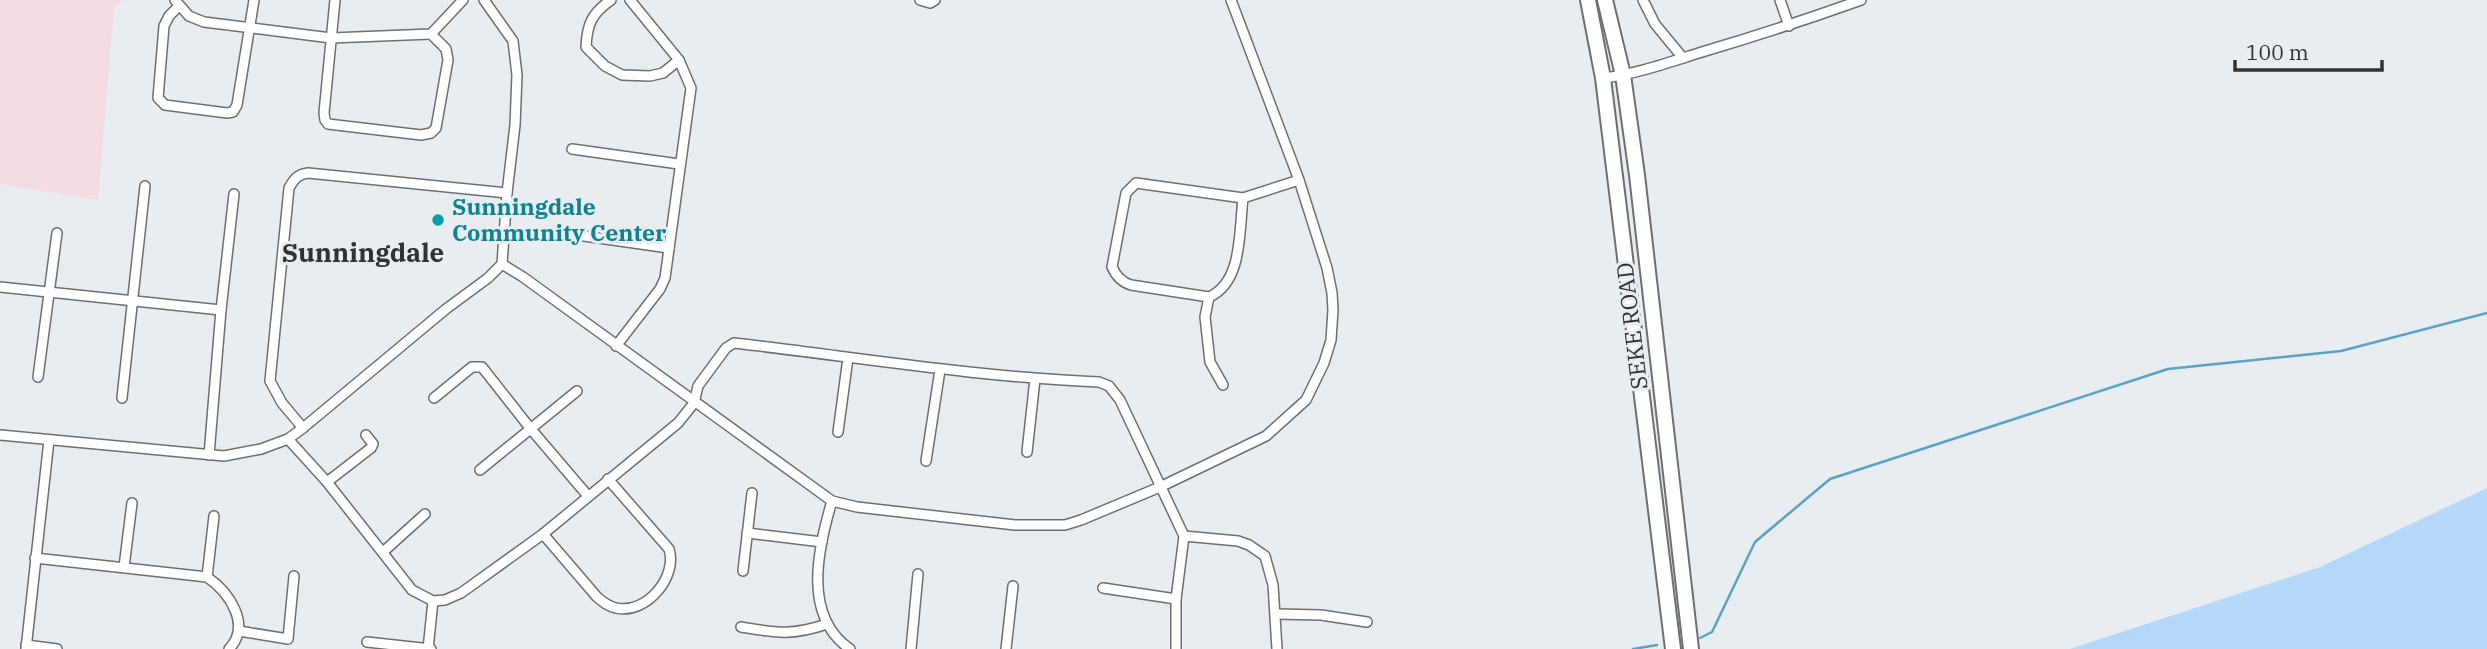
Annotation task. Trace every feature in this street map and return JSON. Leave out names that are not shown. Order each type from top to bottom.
[{"type":"main road","name":"SEKE ROAD","points":[[1588,0],[1603,78],[1673,649]]},
{"type":"main road","name":"SEKE ROAD","points":[[1605,0],[1623,75],[1639,188],[1691,649]]},
{"type":"street","points":[[254,0],[251,29],[239,97],[233,112],[166,105],[158,98],[164,26],[177,3],[189,16],[204,22],[251,29],[331,38],[431,34],[463,0]]},
{"type":"street","points":[[334,0],[324,113],[328,124],[421,135],[431,133],[436,128],[448,60],[446,49],[431,34]]},
{"type":"street","points":[[0,435],[209,455],[239,454],[261,449],[288,439],[303,428],[446,309],[488,278],[502,264],[518,92],[516,50],[508,33],[484,0]]},
{"type":"street","points":[[611,0],[592,16],[586,39],[586,47],[605,66],[622,75],[650,76],[663,74],[679,60]]},
{"type":"street","points":[[615,346],[660,289],[668,264],[679,163],[691,88],[679,60],[630,0]]},
{"type":"street","points":[[920,0],[930,3],[935,0]]},
{"type":"street","points":[[502,264],[832,501],[870,509],[1015,525],[1048,526],[1081,520],[1160,487],[1266,436],[1306,400],[1324,363],[1331,340],[1334,310],[1327,268],[1299,180],[1231,0]]},
{"type":"street","points":[[1643,0],[1655,24],[1683,58]]},
{"type":"street","points":[[1780,0],[1789,26]]},
{"type":"street","points":[[1603,78],[1623,75],[1789,26],[1861,0]]},
{"type":"street","points":[[572,149],[679,163]]},
{"type":"street","points":[[303,428],[282,403],[270,381],[289,188],[296,177],[308,173],[507,193]]},
{"type":"street","points":[[1242,198],[1234,271],[1228,284],[1218,293],[1209,297],[1131,285],[1115,275],[1112,267],[1126,193],[1136,183],[1242,198],[1299,180]]},
{"type":"street","points":[[122,398],[145,186]]},
{"type":"street","points":[[209,455],[220,310],[234,194]]},
{"type":"street","points":[[38,377],[57,233]]},
{"type":"street","points":[[563,233],[669,248]]},
{"type":"street","points":[[0,287],[220,310]]},
{"type":"street","points":[[1209,297],[1205,317],[1210,362],[1223,385]]},
{"type":"street","points":[[288,439],[327,482],[412,590],[433,601],[445,600],[461,593],[543,534],[678,423],[694,403],[698,386],[726,348],[734,343],[940,370],[1100,382],[1109,386],[1120,400],[1184,536],[1175,599],[1176,649]]},
{"type":"street","points":[[838,432],[848,358]]},
{"type":"street","points":[[434,398],[472,367],[482,367],[587,496]]},
{"type":"street","points":[[926,461],[940,370]]},
{"type":"street","points":[[1027,452],[1035,379]]},
{"type":"street","points":[[480,470],[577,391]]},
{"type":"street","points":[[327,482],[371,448],[373,444],[366,435]]},
{"type":"street","points":[[49,440],[26,647],[57,649]]},
{"type":"street","points":[[543,534],[607,605],[624,609],[635,606],[656,593],[668,573],[671,559],[669,549],[608,479]]},
{"type":"street","points":[[743,571],[752,494]]},
{"type":"street","points":[[832,501],[822,542],[818,598],[827,624],[837,638],[850,649]]},
{"type":"street","points":[[124,566],[132,503]]},
{"type":"street","points":[[383,552],[425,514]]},
{"type":"street","points":[[207,577],[214,516]]},
{"type":"street","points":[[747,533],[822,542]]},
{"type":"street","points":[[1184,536],[1238,541],[1255,548],[1265,556],[1273,585],[1277,649]]},
{"type":"street","points":[[35,558],[207,577],[228,596],[237,618],[239,631],[235,643],[229,649]]},
{"type":"street","points":[[911,649],[918,574]]},
{"type":"street","points":[[239,631],[288,644],[294,576]]},
{"type":"street","points":[[1006,649],[1013,586]]},
{"type":"street","points":[[1103,588],[1175,599]]},
{"type":"street","points":[[367,642],[429,649],[433,601]]},
{"type":"street","points":[[1276,614],[1321,615],[1367,622]]},
{"type":"street","points":[[741,627],[781,634],[804,632],[827,624]]},
{"type":"shaded area","points":[[0,0],[123,0],[114,7],[98,200],[0,184]]},
{"type":"shaded area","points":[[2487,488],[2487,649],[2070,649],[2320,567]]},
{"type":"waterway","points":[[1700,638],[1712,632],[1755,542],[1830,479],[2168,369],[2341,351],[2487,313]]},
{"type":"waterway","points":[[1633,649],[1657,645]]},
{"type":"place","name":"Sunningdale Community Center","points":[[438,220]]},
{"type":"district","name":"Sunningdale","points":[[363,253]]}]
